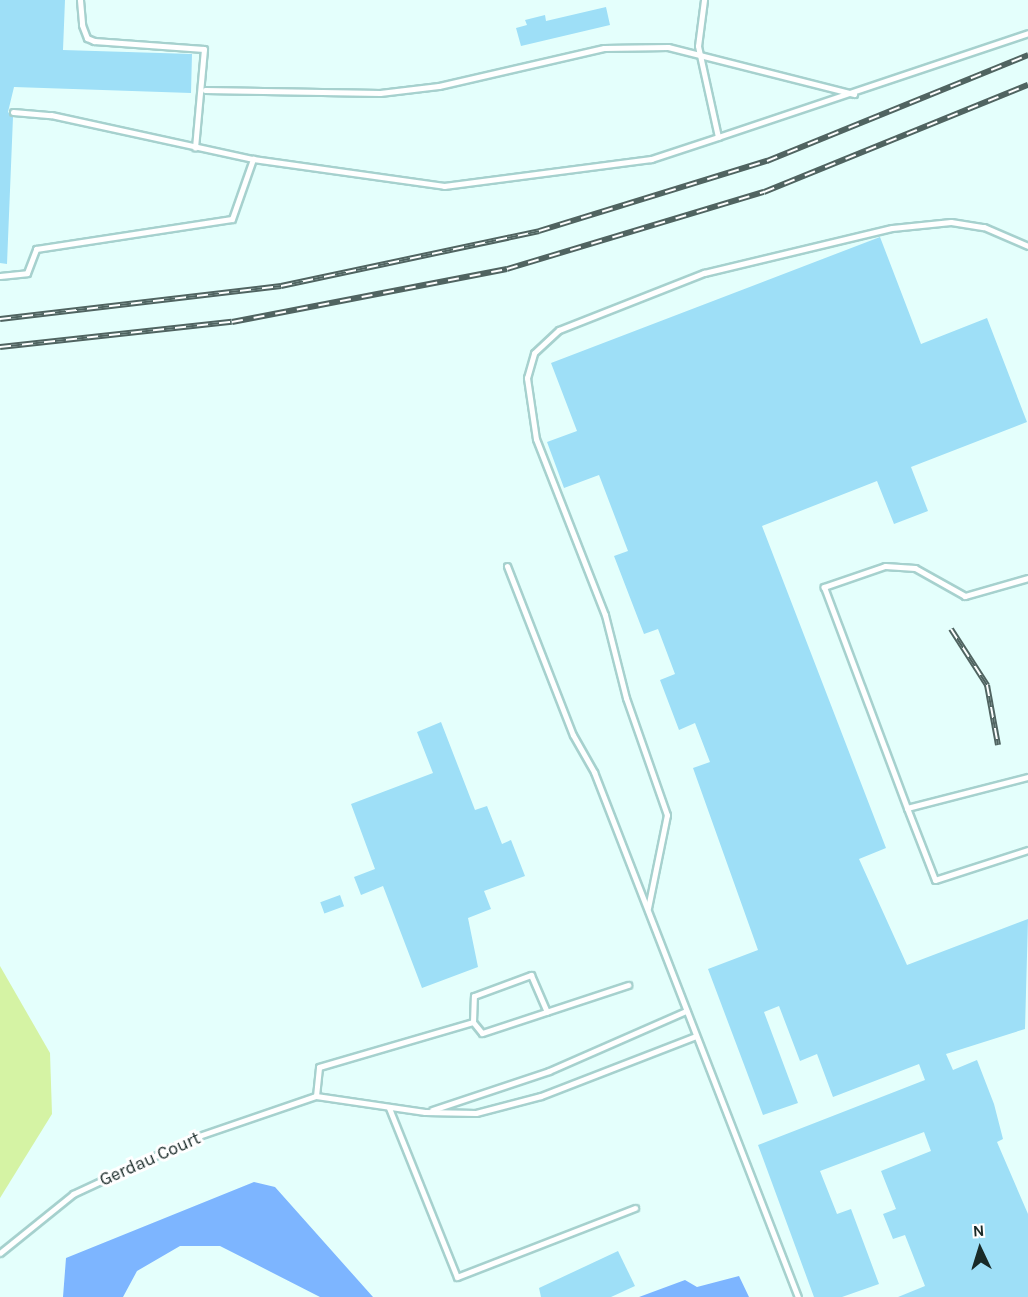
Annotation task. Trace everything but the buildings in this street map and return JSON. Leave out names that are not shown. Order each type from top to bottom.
[{"type":"lane","points":[[80,0],[82,25],[94,41],[204,49],[205,90],[195,148]]},
{"type":"lane","points":[[704,0],[700,56],[718,137]]},
{"type":"lane","points":[[13,112],[51,115],[253,159],[444,186],[514,182],[651,159],[854,94],[1028,33]]},
{"type":"lane","points":[[205,90],[380,93],[439,86],[604,48],[668,48],[854,94]]},
{"type":"lane","points":[[0,276],[27,273],[36,249],[232,219],[253,159]]},
{"type":"lane","points":[[648,908],[668,815],[626,698],[605,615],[536,439],[528,378],[534,352],[559,330],[704,273],[892,228],[951,222],[984,227],[1028,246]]},
{"type":"lane","points":[[507,566],[648,908],[798,1297]]},
{"type":"lane","points":[[1028,578],[965,596],[915,568],[885,566],[824,587],[935,880],[1028,850]]},
{"type":"lane","points":[[907,808],[1028,777]]},
{"type":"lane","points":[[547,1012],[531,975],[474,996],[473,1022],[482,1033],[547,1012],[628,985]]},
{"type":"lane","points":[[425,1112],[549,1071],[686,1011]]},
{"type":"lane","points":[[473,1022],[319,1067],[316,1096],[425,1112],[476,1113],[541,1096],[696,1035]]},
{"type":"lane","name":"Gerdau Court","points":[[0,1253],[73,1194],[193,1138],[316,1096]]},
{"type":"lane","points":[[389,1108],[457,1277],[635,1208]]},
{"type":"green space","points":[[0,966],[50,1053],[52,1114],[0,1198]]},
{"type":"water","points":[[254,1182],[275,1187],[373,1297],[320,1297],[220,1246],[180,1246],[137,1271],[123,1297],[63,1297],[66,1258]]},
{"type":"water","points":[[739,1276],[749,1297],[639,1297],[685,1280],[697,1287]]},
{"type":"railway","points":[[0,319],[281,286],[539,231],[767,161],[1028,55]]},
{"type":"railway","points":[[0,347],[232,322],[507,269],[764,192],[1028,85]]},
{"type":"railway","points":[[951,629],[987,685],[998,745]]}]
